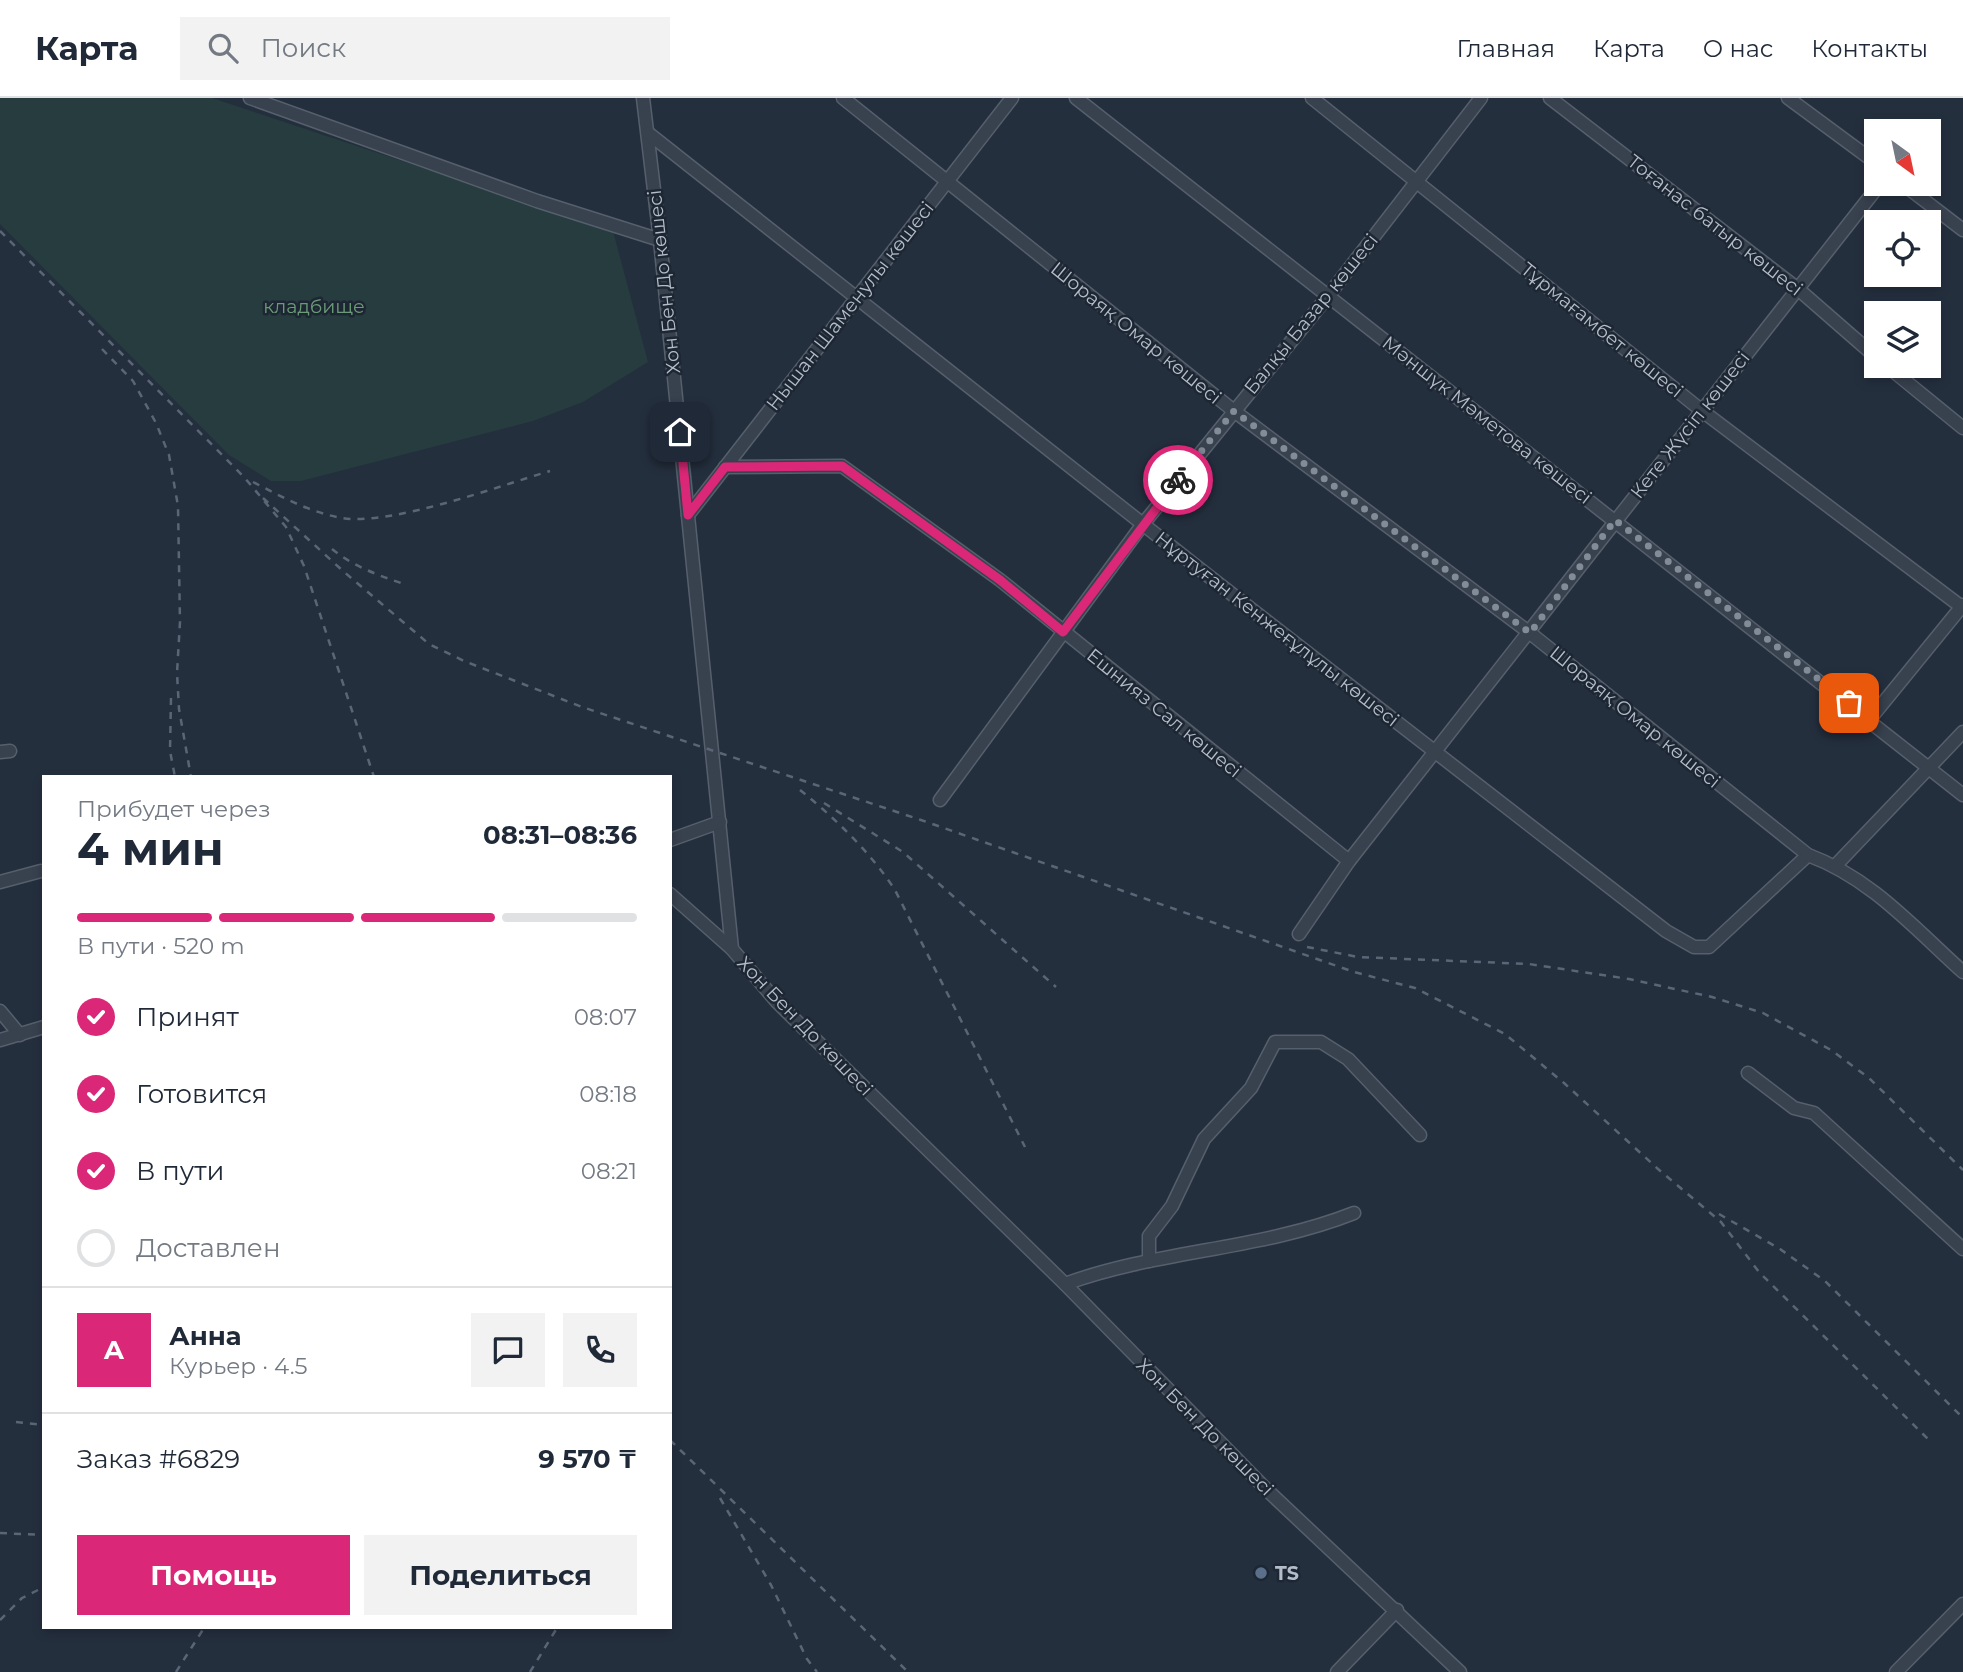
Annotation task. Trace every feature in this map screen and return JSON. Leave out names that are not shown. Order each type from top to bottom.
[{"type":"street","points":[[250,98],[537,201],[660,240]]},
{"type":"street","name":"Хон Бен До көшесі","points":[[643,98],[660,240],[732,949],[777,1002],[1065,1284],[1267,1490],[1460,1672]]},
{"type":"street","name":"Шораяқ Омар көшесі","points":[[843,98],[1234,411],[1530,633],[1808,855],[1836,865],[1875,891],[1962,968]]},
{"type":"street","name":"Нышан Шаменулы көшесі","points":[[688,515],[1012,98]]},
{"type":"street","name":"Мәншүк Мәметова көшесі","points":[[1076,98],[1870,719],[1963,795]]},
{"type":"street","name":"Тұрмағамбет көшесі","points":[[1312,98],[1701,410],[1963,607]]},
{"type":"street","name":"Балқы Базар көшесі","points":[[940,800],[1143,524],[1328,296],[1481,98]]},
{"type":"street","name":"Тоғанас батыр көшесі","points":[[1550,98],[1798,289],[1864,346]]},
{"type":"street","points":[[1788,98],[1864,154]]},
{"type":"street","name":"Нұртуған Кенжеғұлұлы көшесі","points":[[648,132],[1143,524],[1666,932],[1694,947],[1709,947],[1808,855]]},
{"type":"street","name":"Кете Жүсіп көшесі","points":[[1299,934],[1349,861],[1871,196]]},
{"type":"street","points":[[1919,196],[1963,230]]},
{"type":"street","points":[[1902,378],[1963,428]]},
{"type":"street","name":"Ешнияз Сал көшесі","points":[[725,467],[842,466],[1000,580],[1349,861]]},
{"type":"street","points":[[1870,719],[1963,607]]},
{"type":"street","points":[[1836,865],[1963,732]]},
{"type":"street","points":[[672,839],[720,822]]},
{"type":"street","points":[[0,882],[41,871]]},
{"type":"street","points":[[672,896],[732,949]]},
{"type":"street","points":[[0,1011],[20,1034]]},
{"type":"street","points":[[0,1040],[42,1028]]},
{"type":"street","points":[[1149,1261],[1149,1236],[1172,1206],[1204,1139],[1251,1088],[1275,1042],[1321,1042],[1348,1059],[1420,1135]]},
{"type":"street","points":[[1748,1073],[1794,1108],[1814,1113],[1963,1249]]},
{"type":"street","points":[[1065,1284],[1091,1274],[1323,1225],[1354,1213]]},
{"type":"street","points":[[1896,1672],[1963,1604]]},
{"type":"street","points":[[1337,1672],[1397,1610]]},
{"type":"green space","name":"кладбище","points":[[0,98],[212,98],[613,231],[648,362],[583,402],[533,421],[301,481],[271,481],[229,455],[0,224]]},
{"type":"railway","points":[[0,231],[244,477],[286,527],[304,566],[373,775]]},
{"type":"railway","points":[[102,349],[133,381],[156,423],[169,455],[178,506],[179,709],[191,775]]},
{"type":"railway","points":[[253,482],[318,512],[342,518],[363,519],[416,511],[550,471]]},
{"type":"railway","points":[[263,498],[429,644],[464,661],[582,707],[921,820],[1354,972],[1415,988],[1505,1034],[1721,1222],[1759,1272],[1931,1442]]},
{"type":"railway","points":[[332,549],[358,566],[407,585]]},
{"type":"railway","points":[[171,698],[170,751],[175,775]]},
{"type":"railway","points":[[800,790],[852,837],[895,890],[1025,1147]]},
{"type":"railway","points":[[824,803],[903,852],[1056,987]]},
{"type":"railway","points":[[1307,947],[1358,957],[1529,964],[1629,979],[1712,997],[1763,1013],[1831,1050],[1869,1078],[1963,1170]]},
{"type":"railway","points":[[1719,1214],[1780,1249],[1825,1281],[1962,1417]]},
{"type":"railway","points":[[16,1422],[42,1425]]},
{"type":"railway","points":[[672,1442],[908,1672]]},
{"type":"railway","points":[[720,1498],[771,1585],[807,1659],[817,1672]]},
{"type":"railway","points":[[0,1533],[42,1535]]},
{"type":"railway","points":[[0,1620],[22,1598],[42,1588]]},
{"type":"railway","points":[[176,1672],[203,1629]]},
{"type":"railway","points":[[530,1672],[556,1629]]},
{"type":"way so far","points":[[1178,480],[1234,411],[1530,633],[1615,520],[1849,703]]},
{"type":"place","name":"TS","points":[[1261,1573]]},
{"type":"route","points":[[680,432],[688,515],[725,467],[842,466],[1000,580],[1063,632],[1178,480]]}]
